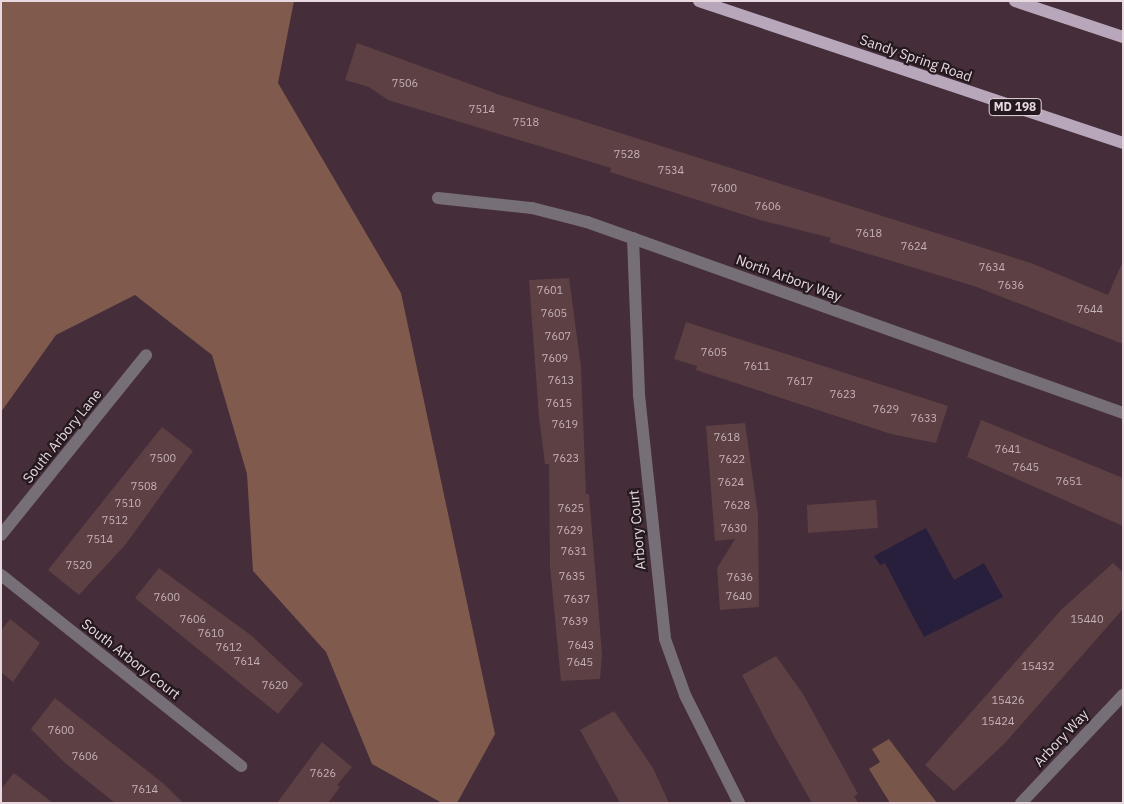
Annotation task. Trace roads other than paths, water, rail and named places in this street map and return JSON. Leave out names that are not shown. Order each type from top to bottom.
[{"type":"main road","name":"Sandy Spring Road","points":[[699,1],[1123,143]]},
{"type":"main road","points":[[1014,1],[1123,37]]},
{"type":"street","name":"North Arbory Way","points":[[438,198],[532,208],[633,238],[1123,414]]},
{"type":"street","name":"Arbory Court","points":[[633,238],[639,396],[665,639],[685,696],[739,803]]},
{"type":"street","name":"South Arbory Lane","points":[[1,536],[146,355]]},
{"type":"street","name":"South Arbory Court","points":[[1,575],[242,766]]},
{"type":"street","name":"Arbory Way","points":[[1021,803],[1123,694]]}]
